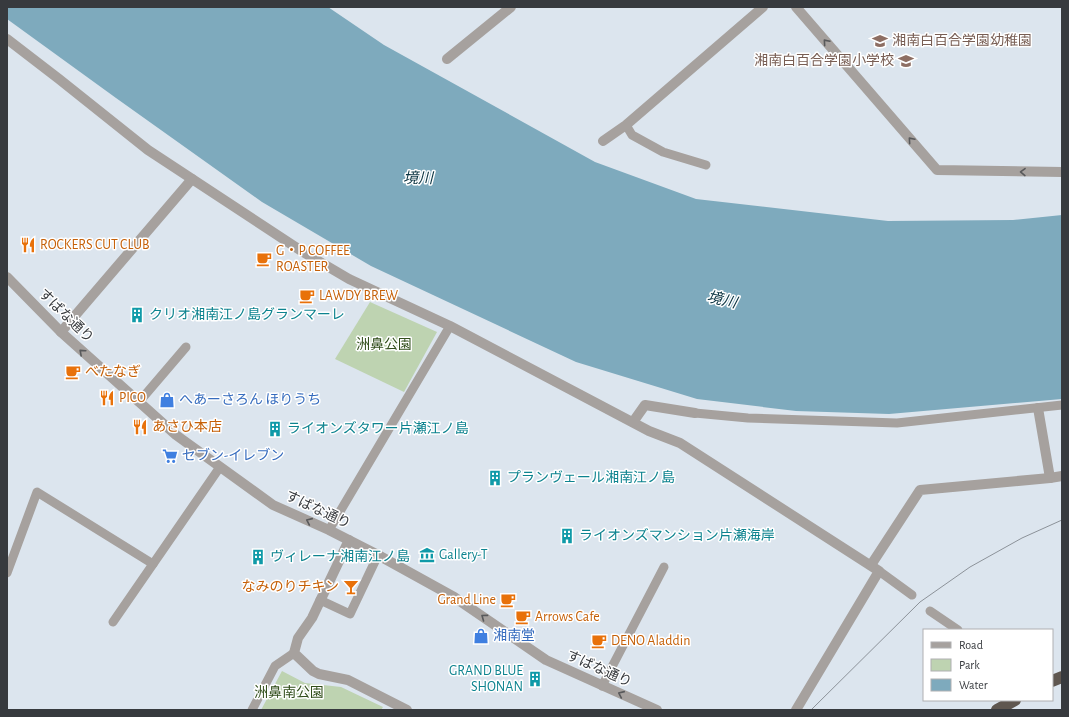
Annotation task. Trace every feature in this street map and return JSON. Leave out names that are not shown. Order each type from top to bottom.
[{"type":"highway","points":[[997,710],[1014,701]]},
{"type":"street","points":[[447,59],[511,7]]},
{"type":"street","points":[[603,141],[626,125],[763,7]]},
{"type":"street","points":[[796,7],[936,170],[1062,172]]},
{"type":"street","points":[[7,39],[148,150],[277,236],[350,278],[450,326],[649,431],[680,443],[875,568]]},
{"type":"street","points":[[61,332],[192,179]]},
{"type":"street","name":"すばな通り","points":[[7,277],[61,332],[176,435],[273,505],[349,540],[454,597],[546,660],[602,686],[644,708],[656,710]]},
{"type":"street","points":[[633,422],[645,405],[695,413]]},
{"type":"street","points":[[1038,408],[1050,478]]},
{"type":"street","points":[[796,710],[920,490],[1062,476]]},
{"type":"street","points":[[349,540],[312,618],[298,638],[294,653],[313,671],[326,676],[348,680],[401,709]]},
{"type":"lane","points":[[626,125],[632,135],[663,152],[706,165]]},
{"type":"lane","points":[[329,530],[450,326]]},
{"type":"lane","points":[[139,402],[186,347]]},
{"type":"lane","points":[[695,413],[748,418],[898,423],[1062,405]]},
{"type":"lane","points":[[113,622],[220,467]]},
{"type":"lane","points":[[7,573],[37,492],[154,564]]},
{"type":"lane","points":[[320,600],[350,614],[378,555]]},
{"type":"lane","points":[[602,686],[664,567]]},
{"type":"lane","points":[[875,568],[912,595]]},
{"type":"lane","points":[[930,611],[957,629]]},
{"type":"lane","points":[[252,710],[276,666],[294,653]]},
{"type":"green space","name":"洲鼻公園","points":[[370,302],[437,332],[404,392],[335,359]]},
{"type":"green space","name":"洲鼻南公園","points":[[282,671],[305,683],[341,687],[383,707],[381,710],[261,710]]},
{"type":"water","name":"境川","points":[[7,7],[328,7],[384,45],[595,162],[696,199],[888,221],[1013,220],[1062,215],[1062,399],[889,414],[796,411],[697,399],[576,362],[371,266],[262,202],[7,19]]},
{"type":"tram line","points":[[811,710],[920,602],[970,567],[1022,538],[1062,520]]},
{"type":"place","name":"湘南白百合学園幼稚園","points":[[880,41]]},
{"type":"place","name":"湘南白百合学園小学校","points":[[906,61]]},
{"type":"place","name":"ROCKERS CUT CLUB","points":[[28,245]]},
{"type":"place","name":"G・P COFFEE ROASTER","points":[[264,259]]},
{"type":"place","name":"LAWDY BREW","points":[[307,296]]},
{"type":"place","name":"クリオ湘南江ノ島グランマーレ","points":[[137,315]]},
{"type":"place","name":"べたなぎ","points":[[73,372]]},
{"type":"place","name":"PICO","points":[[107,398]]},
{"type":"place","name":"へあーさろん ほりうち","points":[[167,400]]},
{"type":"place","name":"あさひ本店","points":[[140,427]]},
{"type":"place","name":"ライオンズタワー片瀬江ノ島","points":[[275,429]]},
{"type":"place","name":"セブン-イレブン","points":[[170,456]]},
{"type":"place","name":"プランヴェール湘南江ノ島","points":[[495,478]]},
{"type":"place","name":"ライオンズマンション片瀬海岸","points":[[567,536]]},
{"type":"place","name":"Gallery-T","points":[[427,555]]},
{"type":"place","name":"ヴィレーナ湘南江ノ島","points":[[258,557]]},
{"type":"place","name":"なみのりチキン","points":[[351,587]]},
{"type":"place","name":"Grand Line","points":[[508,600]]},
{"type":"place","name":"Arrows Cafe","points":[[523,617]]},
{"type":"place","name":"湘南堂","points":[[481,636]]},
{"type":"place","name":"DENO Aladdin","points":[[599,641]]},
{"type":"place","name":"GRAND BLUE SHONAN","points":[[535,679]]}]
